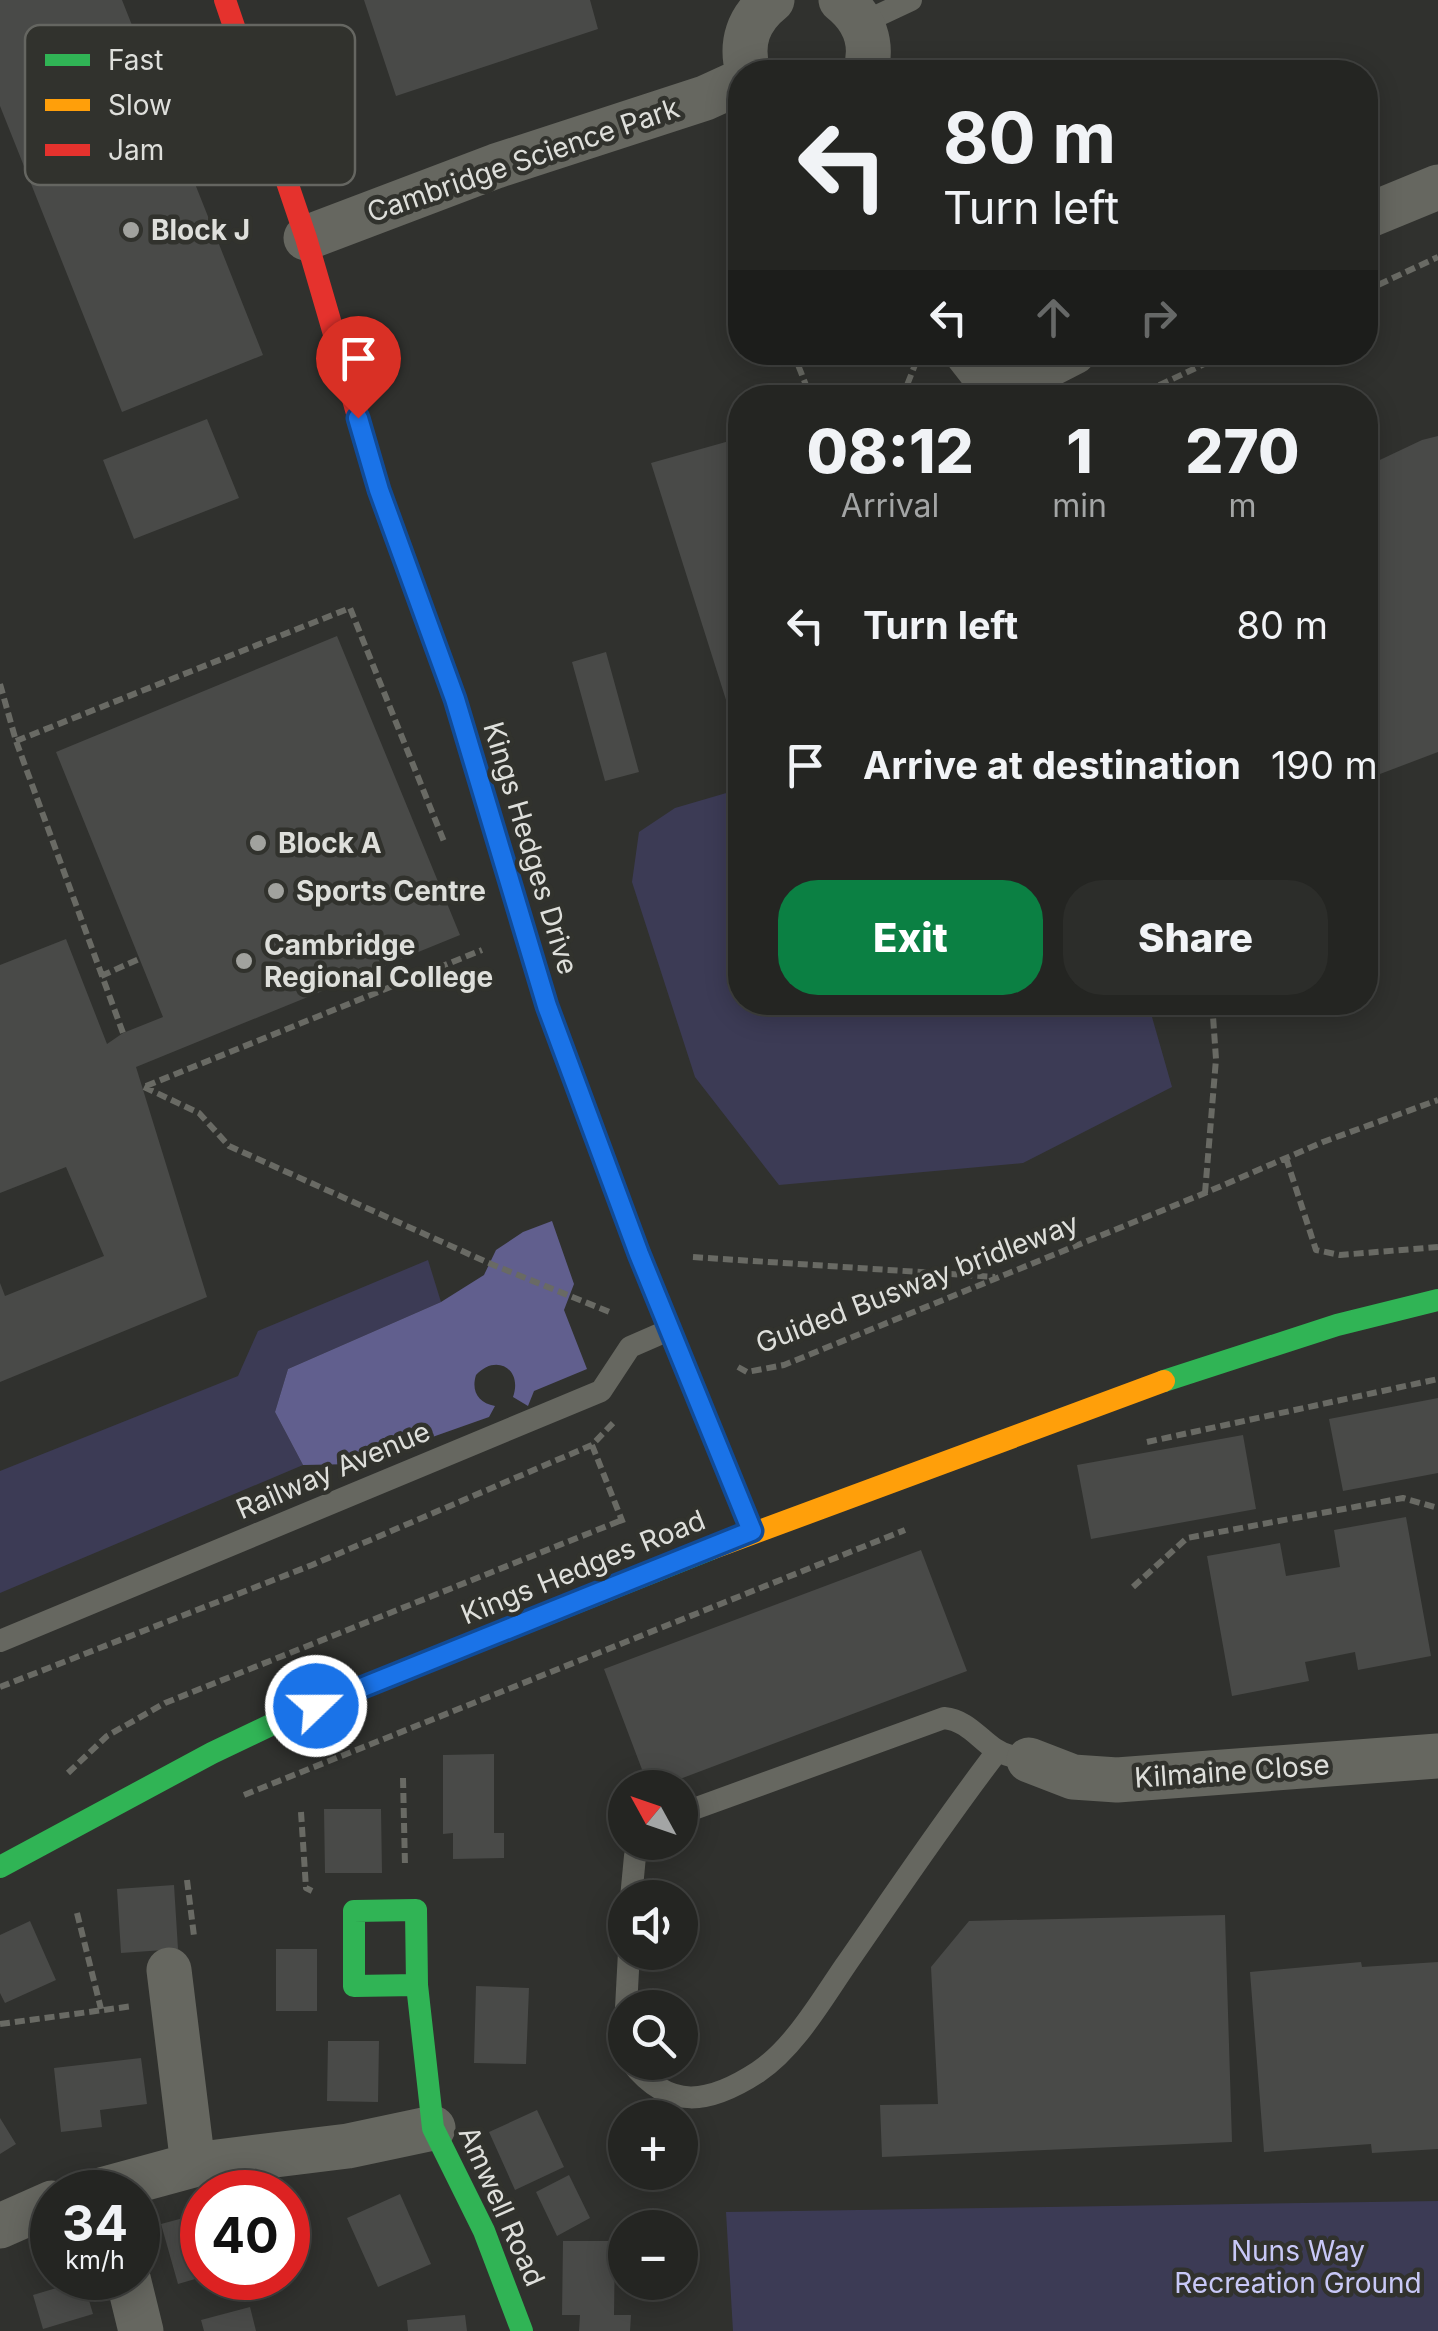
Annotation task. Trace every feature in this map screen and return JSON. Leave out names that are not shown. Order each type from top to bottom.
[{"type":"street","name":"Kings Hedges Drive","points":[[226,0],[234,25]]},
{"type":"street","points":[[745,60],[746,37],[754,17],[772,0]]},
{"type":"street","points":[[852,12],[868,42],[866,60]]},
{"type":"street","name":"Cambridge Science Park","points":[[306,238],[478,173],[728,87]]},
{"type":"street","name":"Kings Hedges Drive","points":[[288,185],[379,490],[455,699],[547,1006],[639,1254],[752,1531]]},
{"type":"street","points":[[1378,212],[1438,187]]},
{"type":"street","points":[[977,365],[993,385]]},
{"type":"street","points":[[1016,385],[1051,365]]},
{"type":"street","name":"Kings Hedges Road","points":[[0,1866],[279,1721],[752,1531],[1224,1360],[1394,1309],[1438,1300]]},
{"type":"street","name":"Kilmaine Close","points":[[1013,1756],[1073,1777],[1118,1780],[1438,1756]]},
{"type":"street","points":[[416,1910],[354,1911],[354,1986],[416,1986]]},
{"type":"street","name":"Amwell Road","points":[[416,1910],[416,1986],[434,2128],[484,2231],[522,2331]]},
{"type":"street","points":[[171,1985],[193,2165]]},
{"type":"street","points":[[160,2175],[193,2165],[348,2146],[434,2128]]},
{"type":"street","points":[[0,2226],[30,2213]]},
{"type":"street","points":[[133,2300],[141,2331]]},
{"type":"lane","points":[[852,12],[911,0]]},
{"type":"lane","name":"Railway Avenue","points":[[0,1640],[601,1391],[630,1347],[669,1330]]},
{"type":"lane","points":[[649,2080],[686,2100],[714,2093],[758,2072],[782,2050],[1013,1756],[957,1719],[944,1718],[698,1807]]},
{"type":"path","points":[[1378,285],[1438,257]]},
{"type":"path","points":[[1160,385],[1202,365]]},
{"type":"path","points":[[16,741],[350,608],[450,858]]},
{"type":"path","points":[[0,684],[16,741],[123,1033]]},
{"type":"path","points":[[486,948],[144,1087],[199,1113],[229,1146],[568,1298],[617,1315],[610,1297]]},
{"type":"path","points":[[101,976],[140,959]]},
{"type":"path","points":[[1205,1194],[1216,1059],[1213,1015]]},
{"type":"path","name":"Guided Busway bridleway","points":[[684,1366],[718,1351],[727,1361],[748,1372],[784,1365],[1286,1158],[1438,1100]]},
{"type":"path","points":[[1286,1158],[1316,1250],[1340,1255],[1438,1247]]},
{"type":"path","points":[[639,1254],[996,1277]]},
{"type":"path","points":[[1146,1442],[1438,1378]]},
{"type":"path","points":[[0,1687],[312,1566],[592,1445],[618,1418]]},
{"type":"path","points":[[1133,1587],[1187,1538],[1403,1498],[1438,1508]]},
{"type":"path","points":[[165,1703],[622,1520]]},
{"type":"path","points":[[240,1797],[909,1528]]},
{"type":"path","points":[[403,1778],[405,1884],[416,1910]]},
{"type":"path","points":[[302,1812],[306,1888],[354,1911]]},
{"type":"path","points":[[76,1913],[101,2010]]},
{"type":"path","points":[[0,2024],[101,2010],[171,1985]]},
{"type":"green space","points":[[728,793],[728,1015],[1151,1015],[1172,1087],[1023,1163],[779,1185],[695,1077],[632,882],[639,832],[675,808]]},
{"type":"green space","points":[[428,1260],[441,1302],[288,1369],[275,1412],[303,1465],[0,1593],[0,1471],[238,1376],[258,1331]]},
{"type":"green space","name":"Nuns Way Recreation Ground","points":[[1438,2201],[1438,2331],[733,2331],[726,2212]]},
{"type":"shaded area","points":[[552,1221],[574,1284],[564,1310],[587,1369],[534,1391],[528,1406],[513,1397],[511,1372],[492,1365],[476,1375],[475,1381],[480,1399],[495,1406],[489,1417],[356,1464],[303,1465],[275,1412],[288,1369],[441,1302],[484,1275],[496,1250],[523,1232]]},
{"type":"building","name":"Block J","points":[[0,0],[122,0],[132,25],[25,25],[25,169],[0,106]]},
{"type":"building","points":[[364,0],[590,0],[598,29],[396,96]]},
{"type":"building","name":"Block J","points":[[31,185],[195,185],[263,355],[122,412]]},
{"type":"building","points":[[207,419],[239,498],[134,539],[103,460]]},
{"type":"building","points":[[1438,436],[1438,752],[1380,774],[1378,461]]},
{"type":"building","points":[[728,441],[728,703],[727,703],[651,463]]},
{"type":"building","name":"Block A","points":[[337,636],[460,935],[136,1067],[207,1297],[0,1382],[0,1283],[5,1296],[104,1256],[66,1167],[0,1193],[0,965],[66,939],[107,1044],[163,1017],[56,752]]},
{"type":"building","points":[[606,652],[639,772],[605,781],[572,662]]},
{"type":"building","points":[[1438,1398],[1438,1473],[1343,1491],[1329,1419]]},
{"type":"building","points":[[1243,1435],[1256,1509],[1091,1539],[1077,1465]]},
{"type":"building","points":[[1406,1517],[1431,1656],[1358,1670],[1355,1652],[1305,1662],[1309,1681],[1232,1696],[1207,1556],[1280,1543],[1286,1576],[1340,1567],[1334,1530]]},
{"type":"building","points":[[921,1550],[967,1671],[698,1772],[642,1770],[604,1669]]},
{"type":"building","points":[[494,1754],[494,1833],[504,1833],[504,1858],[453,1859],[453,1833],[443,1834],[443,1755]]},
{"type":"building","points":[[324,1809],[381,1809],[382,1873],[325,1873]]},
{"type":"building","points":[[174,1885],[178,1949],[121,1953],[117,1889]]},
{"type":"building","points":[[1225,1915],[1232,2142],[882,2157],[880,2105],[938,2104],[931,1967],[969,1921]]},
{"type":"building","points":[[30,1921],[56,1980],[5,2003],[0,1993],[0,1935]]},
{"type":"building","points":[[276,1949],[317,1949],[317,2011],[276,2011]]},
{"type":"building","points":[[1361,1962],[1362,1967],[1438,1962],[1438,2149],[1372,2153],[1371,2144],[1264,2152],[1250,1972]]},
{"type":"building","points":[[476,1986],[529,1988],[526,2064],[474,2063]]},
{"type":"building","points":[[328,2041],[379,2041],[378,2102],[327,2101]]},
{"type":"building","points":[[141,2058],[147,2104],[100,2110],[102,2127],[61,2132],[54,2068]]},
{"type":"building","points":[[537,2110],[564,2167],[515,2190],[489,2132]]},
{"type":"building","points":[[0,2118],[16,2144],[0,2154]]},
{"type":"building","points":[[569,2175],[590,2218],[557,2236],[536,2192]]},
{"type":"building","points":[[400,2194],[431,2264],[378,2287],[347,2218]]},
{"type":"building","points":[[180,2219],[180,2283],[178,2284],[161,2224]]},
{"type":"building","points":[[563,2241],[608,2241],[608,2300],[614,2300],[614,2315],[631,2315],[630,2331],[579,2331],[580,2315],[562,2315]]},
{"type":"building","points":[[34,2300],[89,2300],[93,2314],[43,2329]]},
{"type":"building","points":[[250,2307],[256,2331],[204,2331],[201,2320]]},
{"type":"building","points":[[465,2315],[467,2331],[408,2331],[407,2320]]},
{"type":"traffic: fast","points":[[1164,1381],[1337,1325],[1438,1300]]},
{"type":"traffic: fast","points":[[0,1867],[279,1721],[711,1549]]},
{"type":"traffic: fast","points":[[417,1985],[354,1986],[354,1911],[416,1910],[417,1985],[433,2128],[484,2231],[522,2331]]},
{"type":"traffic: slow","points":[[382,499],[455,699],[564,1052]]},
{"type":"traffic: slow","points":[[711,1549],[1164,1381]]},
{"type":"traffic: jam","points":[[225,0],[234,25]]},
{"type":"traffic: jam","points":[[288,185],[382,499]]},
{"type":"traffic: jam","points":[[564,1052],[639,1254],[752,1531]]},
{"type":"place","name":"Block J","points":[[131,230]]},
{"type":"place","name":"Block A","points":[[258,843]]},
{"type":"place","name":"Sports Centre","points":[[276,891]]},
{"type":"place","name":"Cambridge Regional College","points":[[244,961]]},
{"type":"route","points":[[316,1706],[752,1531],[639,1254],[547,1006],[455,699],[379,490],[358,418]]}]
